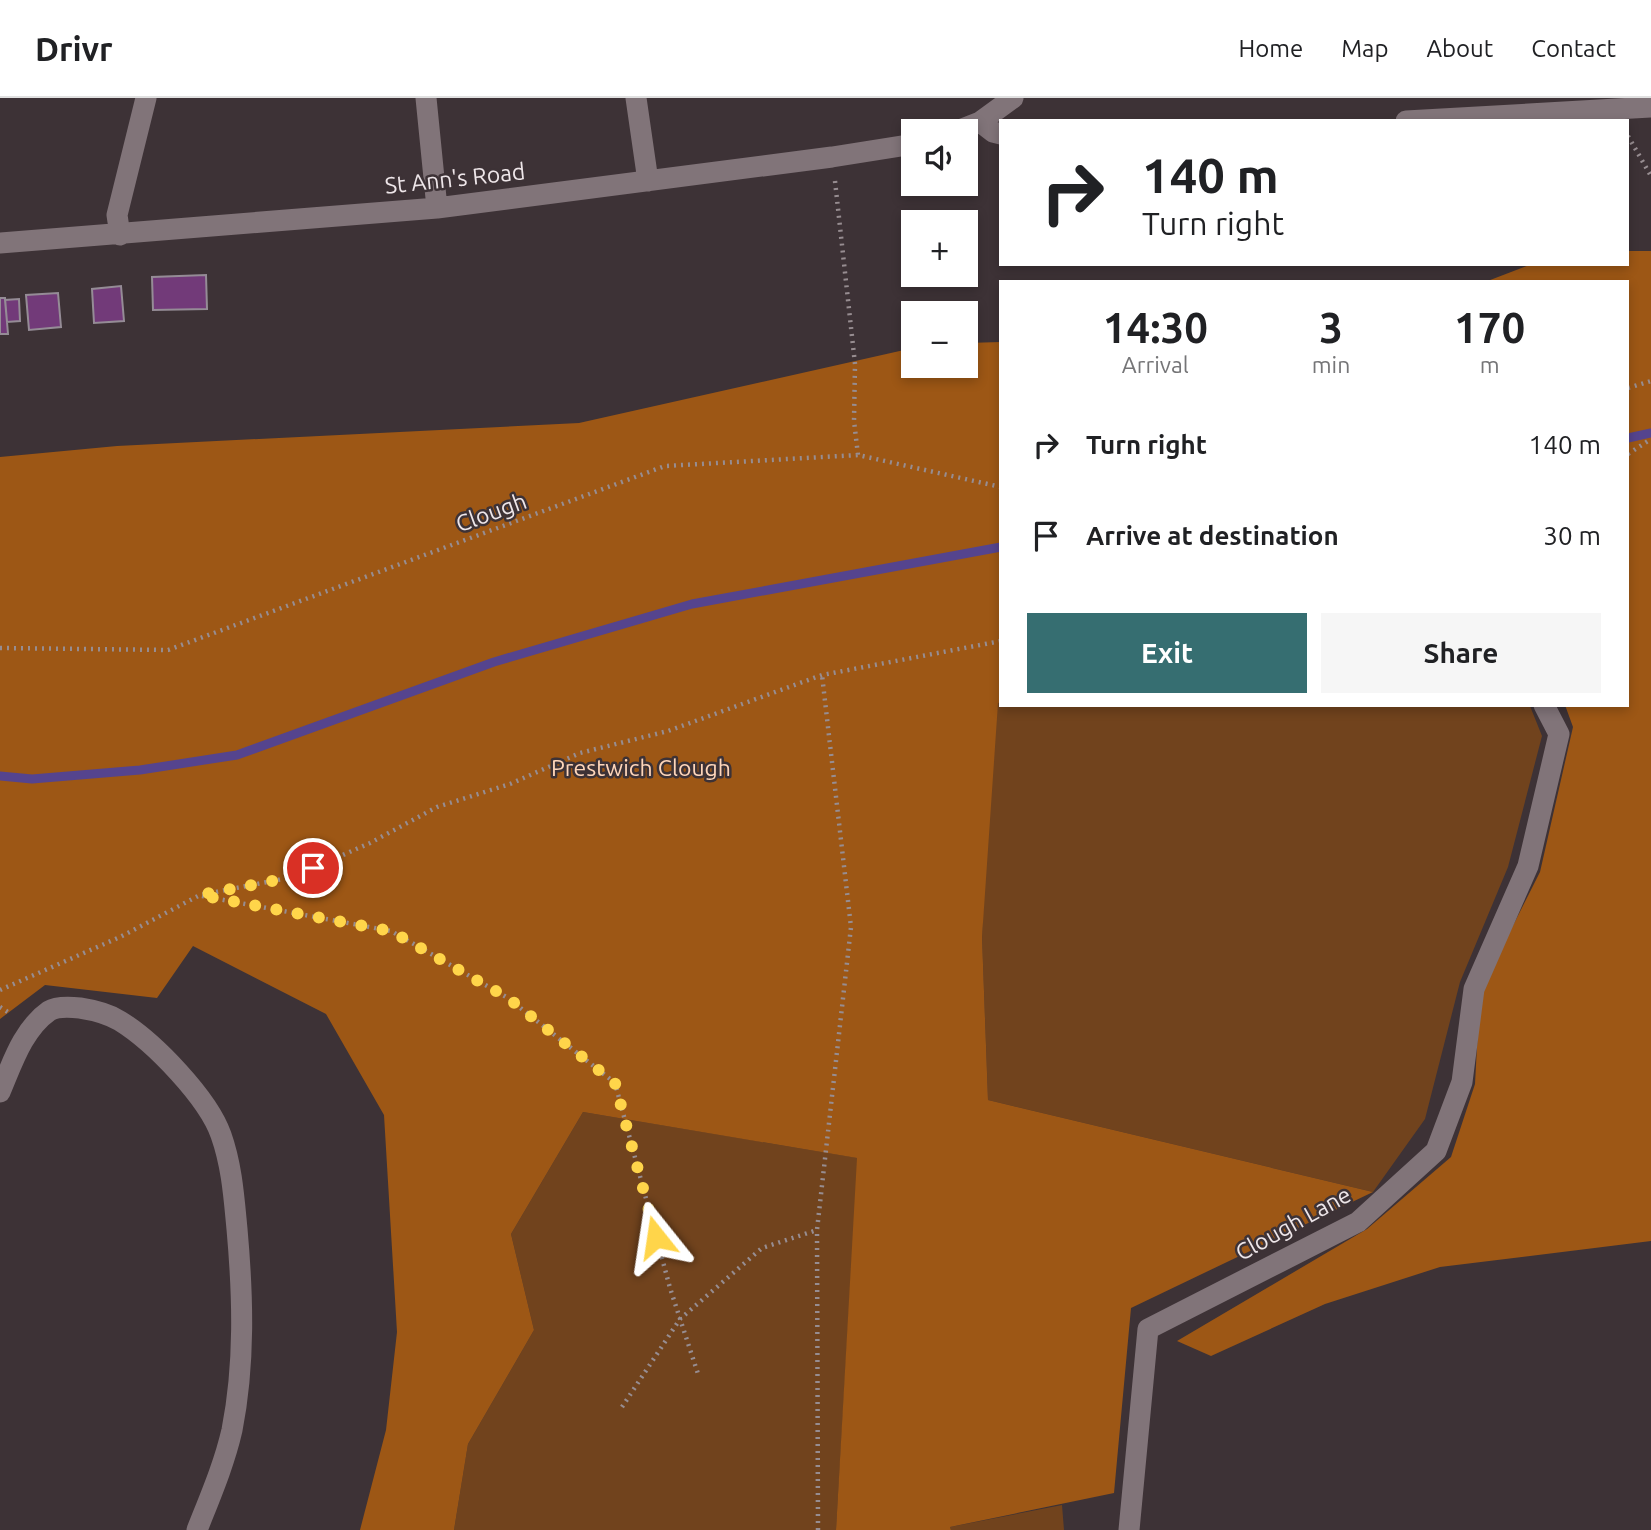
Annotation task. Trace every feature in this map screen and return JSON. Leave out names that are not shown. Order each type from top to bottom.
[{"type":"street","points":[[120,235],[117,215],[146,98]]},
{"type":"street","points":[[425,98],[437,208]]},
{"type":"street","points":[[636,98],[648,181]]},
{"type":"street","points":[[999,134],[980,122],[1013,98]]},
{"type":"street","points":[[1441,119],[1651,107]]},
{"type":"street","name":"St Ann's Road","points":[[0,243],[437,208],[901,146]]},
{"type":"street","name":"Clough Lane","points":[[1129,1530],[1148,1329],[1358,1222],[1436,1151],[1462,1082],[1474,989],[1528,866],[1559,734],[1545,707]]},
{"type":"street","points":[[0,1092],[19,1049],[34,1026],[51,1009],[72,1007],[91,1010],[118,1020],[141,1036],[193,1088],[220,1133],[231,1174],[241,1270],[240,1374],[231,1432],[217,1480],[197,1530]]},
{"type":"path","points":[[1629,138],[1651,176]]},
{"type":"path","points":[[832,157],[855,364],[854,421],[858,455]]},
{"type":"path","points":[[1629,388],[1651,381]]},
{"type":"path","points":[[1629,453],[1651,439]]},
{"type":"path","name":"Clough","points":[[0,648],[168,650],[666,466],[858,455],[999,487]]},
{"type":"path","points":[[0,990],[120,936],[200,895],[293,877],[370,843],[437,807],[510,785],[580,753],[668,731],[822,675],[999,641]]},
{"type":"path","points":[[818,1530],[817,1230],[851,927],[822,675]]},
{"type":"path","points":[[200,895],[391,931],[508,998],[615,1083],[680,1319],[699,1377]]},
{"type":"path","points":[[622,1407],[680,1319],[762,1248],[817,1230]]},
{"type":"shaded area","points":[[998,702],[999,707],[1530,707],[1542,736],[1508,867],[1460,982],[1425,1119],[1373,1192],[988,1100],[982,937],[990,751]]},
{"type":"shaded area","points":[[583,1112],[858,1158],[836,1530],[454,1530],[468,1444],[534,1330],[511,1234]]},
{"type":"shaded area","points":[[1062,1505],[1064,1530],[951,1530],[950,1527]]},
{"type":"green space","points":[[1629,251],[1651,251],[1651,1241],[1440,1267],[1325,1304],[1211,1356],[1177,1341],[1367,1229],[1451,1157],[1475,1084],[1480,991],[1540,872],[1573,727],[1566,707],[1629,707],[1629,280],[1490,280],[1527,266],[1629,266]]},
{"type":"green space","name":"Prestwich Clough","points":[[999,342],[999,703],[982,937],[988,1100],[1373,1192],[1131,1308],[1114,1493],[950,1527],[951,1530],[836,1530],[857,1158],[583,1112],[511,1234],[534,1330],[468,1444],[454,1530],[360,1530],[386,1430],[397,1332],[384,1115],[326,1014],[193,946],[157,998],[45,985],[0,1019],[0,457],[117,446],[579,423],[901,351],[901,378],[978,378],[978,343]]},
{"type":"building","points":[[206,275],[207,309],[153,310],[152,277]]},
{"type":"building","points":[[121,286],[124,321],[94,323],[92,289]]},
{"type":"building","points":[[58,293],[61,327],[29,330],[26,295]]},
{"type":"building","points":[[0,298],[5,298],[8,334],[0,334]]},
{"type":"building","points":[[19,299],[20,321],[7,322],[5,300]]},
{"type":"waterway","points":[[1629,438],[1651,433]]},
{"type":"waterway","points":[[0,776],[32,779],[140,770],[237,755],[494,662],[692,604],[999,547]]},
{"type":"route","points":[[313,868],[293,877],[200,895],[391,931],[508,998],[615,1083],[656,1237]]}]
